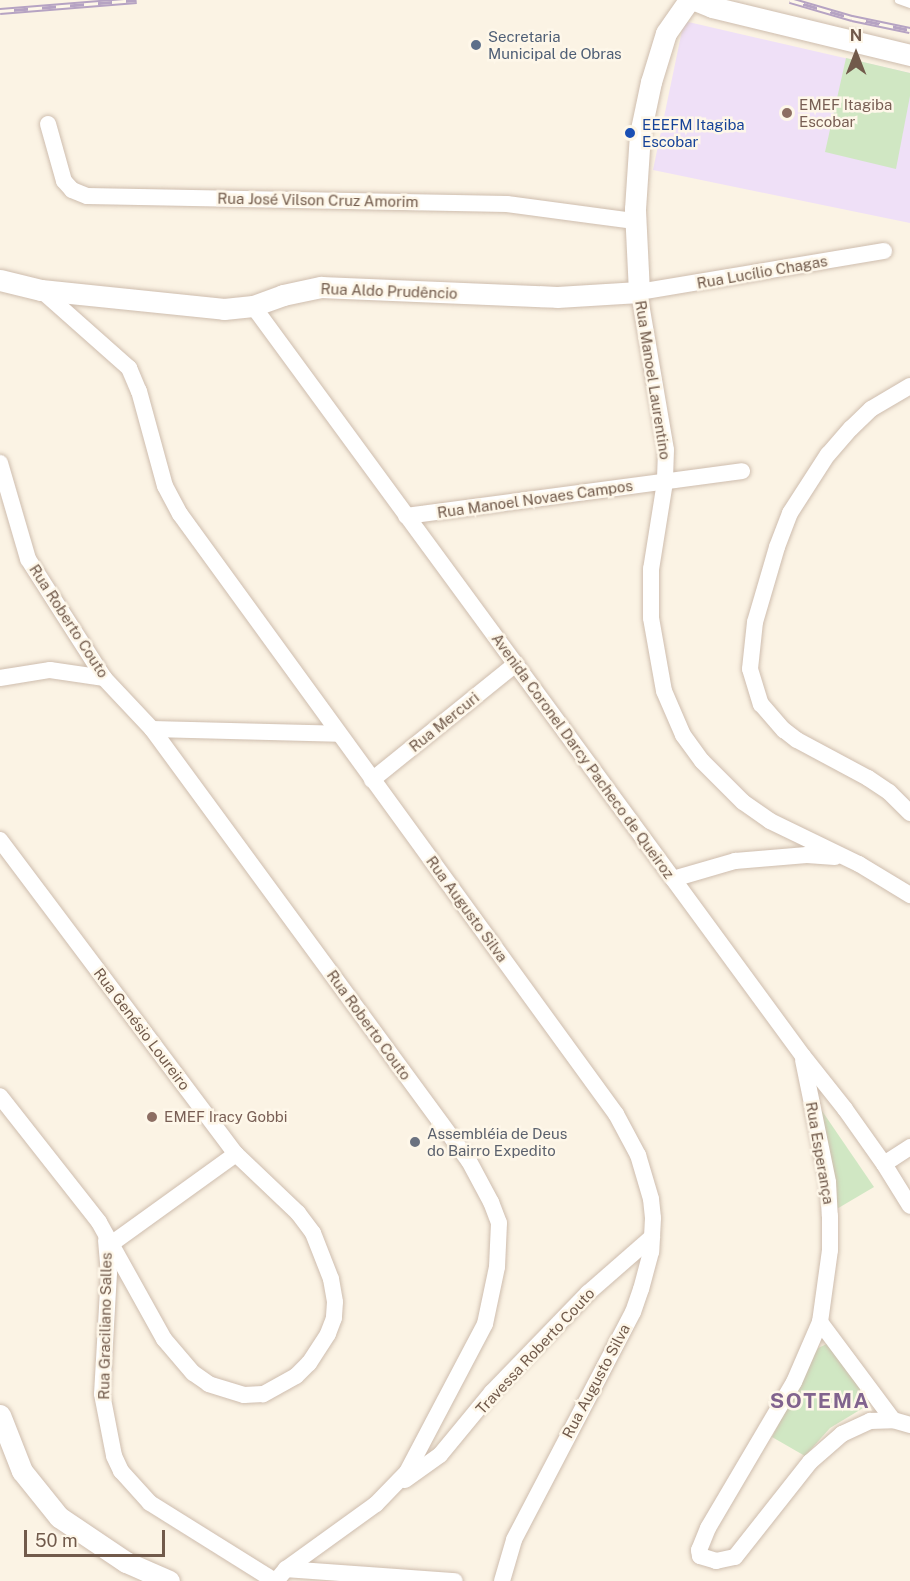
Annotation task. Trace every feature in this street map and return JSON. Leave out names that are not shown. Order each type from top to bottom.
[{"type":"street","name":"Rua Manoel Laurentino","points":[[689,0],[666,33],[651,82],[638,145],[635,221],[639,292],[666,450],[665,482],[653,548],[651,618],[664,691],[683,735],[702,761],[743,802],[797,835],[859,864],[910,895]]},
{"type":"street","points":[[695,0],[712,7],[910,55]]},
{"type":"street","name":"Rua José Vilson Cruz Amorim","points":[[48,124],[64,181],[72,190],[87,196],[507,204],[635,221]]},
{"type":"street","name":"Rua Lucílio Chagas","points":[[639,292],[884,251]]},
{"type":"street","name":"Rua Aldo Prudêncio","points":[[0,280],[41,290],[212,308],[253,306],[303,290],[332,287],[557,297],[639,292]]},
{"type":"street","name":"Rua Augusto Silva","points":[[41,290],[129,368],[139,391],[165,486],[172,501],[338,734],[616,1114],[638,1155],[652,1209],[652,1238],[646,1273],[633,1312],[514,1540],[502,1581]]},
{"type":"street","name":"Avenida Coronel Darcy Pacheco de Queiroz","points":[[253,306],[884,1164],[910,1206]]},
{"type":"street","points":[[910,386],[871,409],[851,428],[828,454],[790,513],[777,547],[755,622],[750,669],[761,704],[784,730],[797,740],[868,778],[889,792],[910,813]]},
{"type":"street","name":"Rua Roberto Couto","points":[[0,463],[28,559],[104,678],[152,729],[469,1161],[491,1202],[499,1223],[497,1267],[485,1324],[407,1472],[392,1489],[279,1577]]},
{"type":"street","name":"Rua Manoel Novaes Campos","points":[[406,516],[742,471]]},
{"type":"street","name":"Rua Mercuri","points":[[372,780],[516,664]]},
{"type":"street","points":[[0,678],[50,670],[104,678]]},
{"type":"street","points":[[152,729],[338,734]]},
{"type":"street","name":"Rua Genésio Loureiro","points":[[0,840],[236,1154],[303,1220],[313,1233],[331,1279],[335,1302],[331,1326],[320,1350],[296,1376],[263,1394],[244,1395],[209,1384],[193,1373],[164,1339],[108,1238]]},
{"type":"street","points":[[674,879],[735,861],[774,856],[828,857],[859,864]]},
{"type":"street","name":"Rua Esperança","points":[[803,1056],[828,1182],[830,1250],[820,1322],[788,1392],[708,1528],[699,1550],[700,1556],[716,1561],[735,1557],[810,1462],[826,1446],[857,1425],[870,1421],[893,1420]]},
{"type":"street","name":"Rua Graciliano Salles","points":[[0,1096],[88,1207],[108,1238],[109,1273],[102,1394],[111,1444],[121,1471],[150,1503],[279,1577]]},
{"type":"street","points":[[884,1164],[910,1147]]},
{"type":"street","name":"Rua Graciliano Salles","points":[[108,1238],[236,1154]]},
{"type":"street","name":"Travessa Roberto Couto","points":[[392,1489],[440,1455],[492,1392],[588,1293],[652,1238]]},
{"type":"street","points":[[820,1322],[893,1420],[910,1425]]},
{"type":"street","points":[[0,1415],[22,1472],[59,1517],[126,1562],[169,1581]]},
{"type":"street","points":[[279,1577],[455,1581]]},
{"type":"lane","points":[[899,0],[910,4]]},
{"type":"shaded area","name":"EMEF Itagiba Escobar","points":[[684,21],[910,73],[910,223],[653,170]]},
{"type":"green space","points":[[846,58],[910,73],[910,96],[896,169],[825,152]]},
{"type":"green space","points":[[820,1108],[874,1187],[835,1210]]},
{"type":"green space","points":[[829,1343],[873,1402],[830,1428],[805,1456],[772,1437],[818,1348]]},
{"type":"railway","points":[[0,11],[137,0]]},
{"type":"railway","points":[[790,0],[852,18],[910,30]]},
{"type":"place","name":"Secretaria Municipal de Obras","points":[[476,45]]},
{"type":"place","name":"EMEF Itagiba Escobar","points":[[787,113]]},
{"type":"place","name":"EEEFM Itagiba Escobar","points":[[630,133]]},
{"type":"place","name":"EMEF Iracy Gobbi","points":[[152,1117]]},
{"type":"place","name":"Assembléia de Deus do Bairro Expedito","points":[[415,1142]]},
{"type":"district","name":"SOTEMA","points":[[820,1401]]}]
